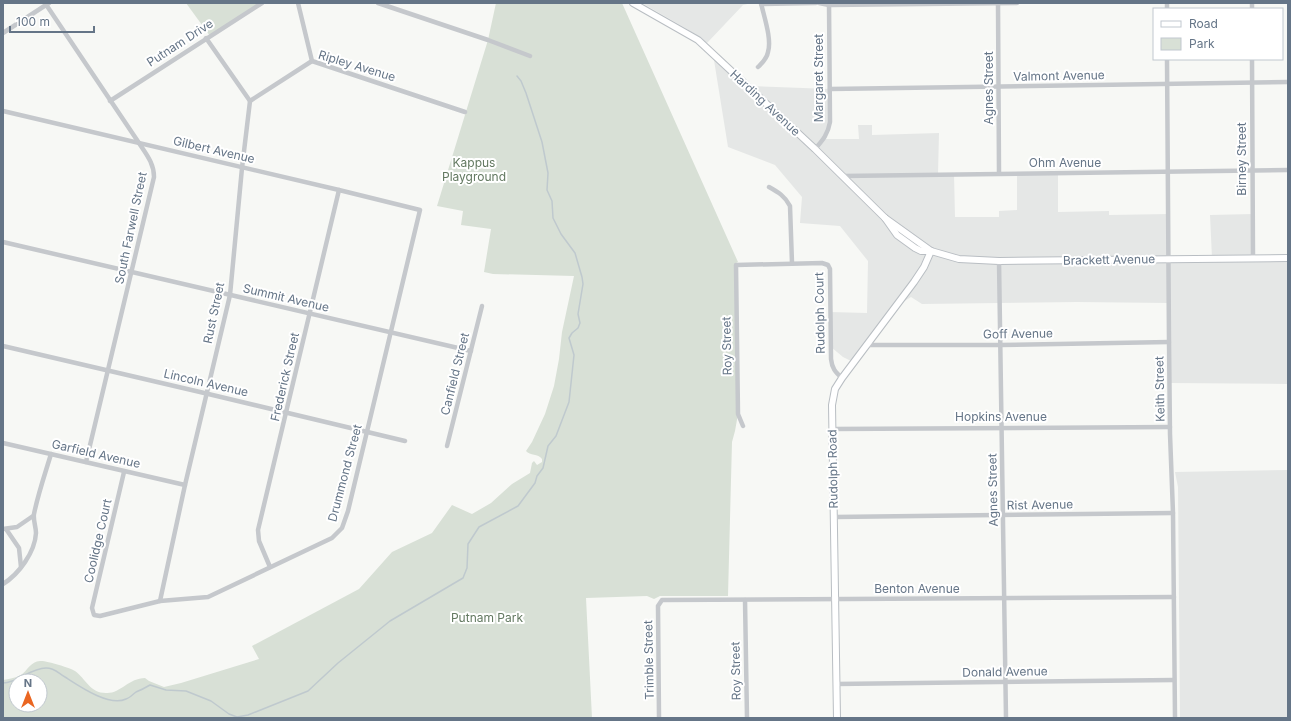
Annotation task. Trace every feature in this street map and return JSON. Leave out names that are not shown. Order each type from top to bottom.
[{"type":"main road","name":"Harding Avenue","points":[[633,3],[698,40],[815,149],[885,218],[931,251]]},
{"type":"main road","name":"Brackett Avenue","points":[[931,251],[959,259],[999,261],[1288,258]]},
{"type":"main road","name":"Rudolph Road","points":[[837,718],[835,517],[832,429],[835,389],[918,276],[931,251]]},
{"type":"street","name":"Putnam Drive","points":[[110,101],[262,3]]},
{"type":"street","points":[[298,3],[312,61]]},
{"type":"street","points":[[378,3],[488,40],[530,56]]},
{"type":"street","name":"Agnes Street","points":[[998,3],[999,173]]},
{"type":"street","points":[[758,67],[765,60],[768,53],[769,42],[761,4],[1017,3]]},
{"type":"street","points":[[3,33],[47,4]]},
{"type":"street","name":"South Farwell Street","points":[[47,4],[110,101],[152,162],[154,170],[154,177],[86,462]]},
{"type":"street","name":"Margaret Street","points":[[815,149],[824,139],[830,122],[829,4]]},
{"type":"street","points":[[206,38],[250,101]]},
{"type":"street","name":"Keith Street","points":[[1167,60],[1170,427],[1173,513],[1175,718]]},
{"type":"street","name":"Birney Street","points":[[1252,60],[1253,258]]},
{"type":"street","name":"Ripley Avenue","points":[[250,101],[312,61],[465,112]]},
{"type":"street","name":"Valmont Avenue","points":[[830,89],[1288,82]]},
{"type":"street","name":"Rust Street","points":[[160,601],[185,485],[230,295],[250,101]]},
{"type":"street","name":"Gilbert Avenue","points":[[3,111],[420,210]]},
{"type":"street","name":"Ohm Avenue","points":[[843,176],[1288,170]]},
{"type":"street","points":[[769,187],[782,195],[790,206],[792,263]]},
{"type":"street","name":"Frederick Street","points":[[270,567],[259,541],[258,530],[340,190]]},
{"type":"street","name":"Drummond Street","points":[[94,615],[100,616],[160,601],[208,597],[332,538],[342,528],[348,511],[420,210]]},
{"type":"street","name":"Summit Avenue","points":[[3,242],[471,351]]},
{"type":"street","name":"Agnes Street","points":[[999,261],[1006,718]]},
{"type":"street","name":"Rudolph Court","points":[[736,265],[792,263],[822,263],[828,265],[830,269],[831,359],[833,369],[842,378]]},
{"type":"street","name":"Roy Street","points":[[736,265],[738,414],[743,426]]},
{"type":"street","name":"Canfield Street","points":[[446,446],[482,306]]},
{"type":"street","name":"Goff Avenue","points":[[866,345],[1000,345],[1169,342]]},
{"type":"street","name":"Lincoln Avenue","points":[[3,346],[405,441]]},
{"type":"street","name":"Hopkins Avenue","points":[[832,429],[1170,427]]},
{"type":"street","name":"Garfield Avenue","points":[[3,443],[185,485]]},
{"type":"street","points":[[3,584],[8,581],[21,567],[32,550],[36,534],[33,516],[51,454]]},
{"type":"street","name":"Coolidge Court","points":[[94,615],[92,608],[124,472]]},
{"type":"street","name":"Rist Avenue","points":[[835,517],[1173,513]]},
{"type":"street","points":[[21,567],[19,548],[5,529],[17,527],[33,516]]},
{"type":"street","name":"Benton Avenue","points":[[660,601],[1174,597]]},
{"type":"street","name":"Roy Street","points":[[745,600],[747,718]]},
{"type":"street","name":"Trimble Street","points":[[659,718],[658,606],[660,601]]},
{"type":"street","name":"Donald Avenue","points":[[836,684],[1174,680]]},
{"type":"shaded area","points":[[642,3],[752,3],[743,5],[707,43],[687,29]]},
{"type":"shaded area","points":[[713,54],[748,86],[830,89],[830,122],[824,139],[859,139],[858,125],[872,125],[872,135],[939,133],[938,174],[954,174],[955,217],[999,217],[999,211],[1017,210],[1017,173],[1058,173],[1058,212],[1109,211],[1109,215],[1169,214],[1169,259],[1212,258],[1210,215],[1253,214],[1253,258],[1288,258],[1288,384],[1170,383],[1169,303],[1077,302],[922,304],[911,297],[895,307],[853,362],[843,357],[831,347],[830,312],[867,313],[868,261],[840,226],[800,223],[802,197],[775,165],[728,147]]},
{"type":"shaded area","points":[[1288,470],[1288,718],[1180,718],[1178,487],[1175,472]]},
{"type":"green space","points":[[186,3],[262,3],[210,36]]},
{"type":"green space","name":"Putnam Park","points":[[496,3],[622,3],[738,262],[736,263],[738,414],[732,442],[728,596],[660,596],[654,599],[647,596],[586,598],[592,718],[3,718],[3,680],[8,679],[8,713],[48,713],[48,673],[23,673],[37,661],[58,664],[73,670],[96,691],[111,693],[134,680],[145,678],[164,687],[259,659],[252,646],[359,589],[392,552],[432,533],[452,505],[472,514],[491,503],[512,484],[530,473],[532,463],[534,461],[537,465],[542,462],[540,457],[526,451],[532,442],[545,414],[554,386],[562,332],[574,276],[493,274],[484,272],[491,229],[461,225],[463,211],[437,206],[488,40]]},
{"type":"waterway","points":[[3,683],[14,681],[35,670],[49,668],[94,694],[111,700],[119,701],[130,697],[136,692],[150,685],[166,690],[186,691],[211,701],[229,714],[237,717],[248,715],[308,691],[338,663],[390,621],[463,578],[467,568],[468,544],[479,527],[518,506],[535,483],[537,476],[543,468],[548,446],[556,436],[569,402],[574,355],[569,338],[578,328],[580,323],[578,314],[583,284],[582,277],[575,253],[561,234],[553,218],[552,201],[547,190],[548,173],[542,142],[526,93],[517,76]]},
{"type":"park label","name":"Kappus Playground","points":[[474,170]]}]
